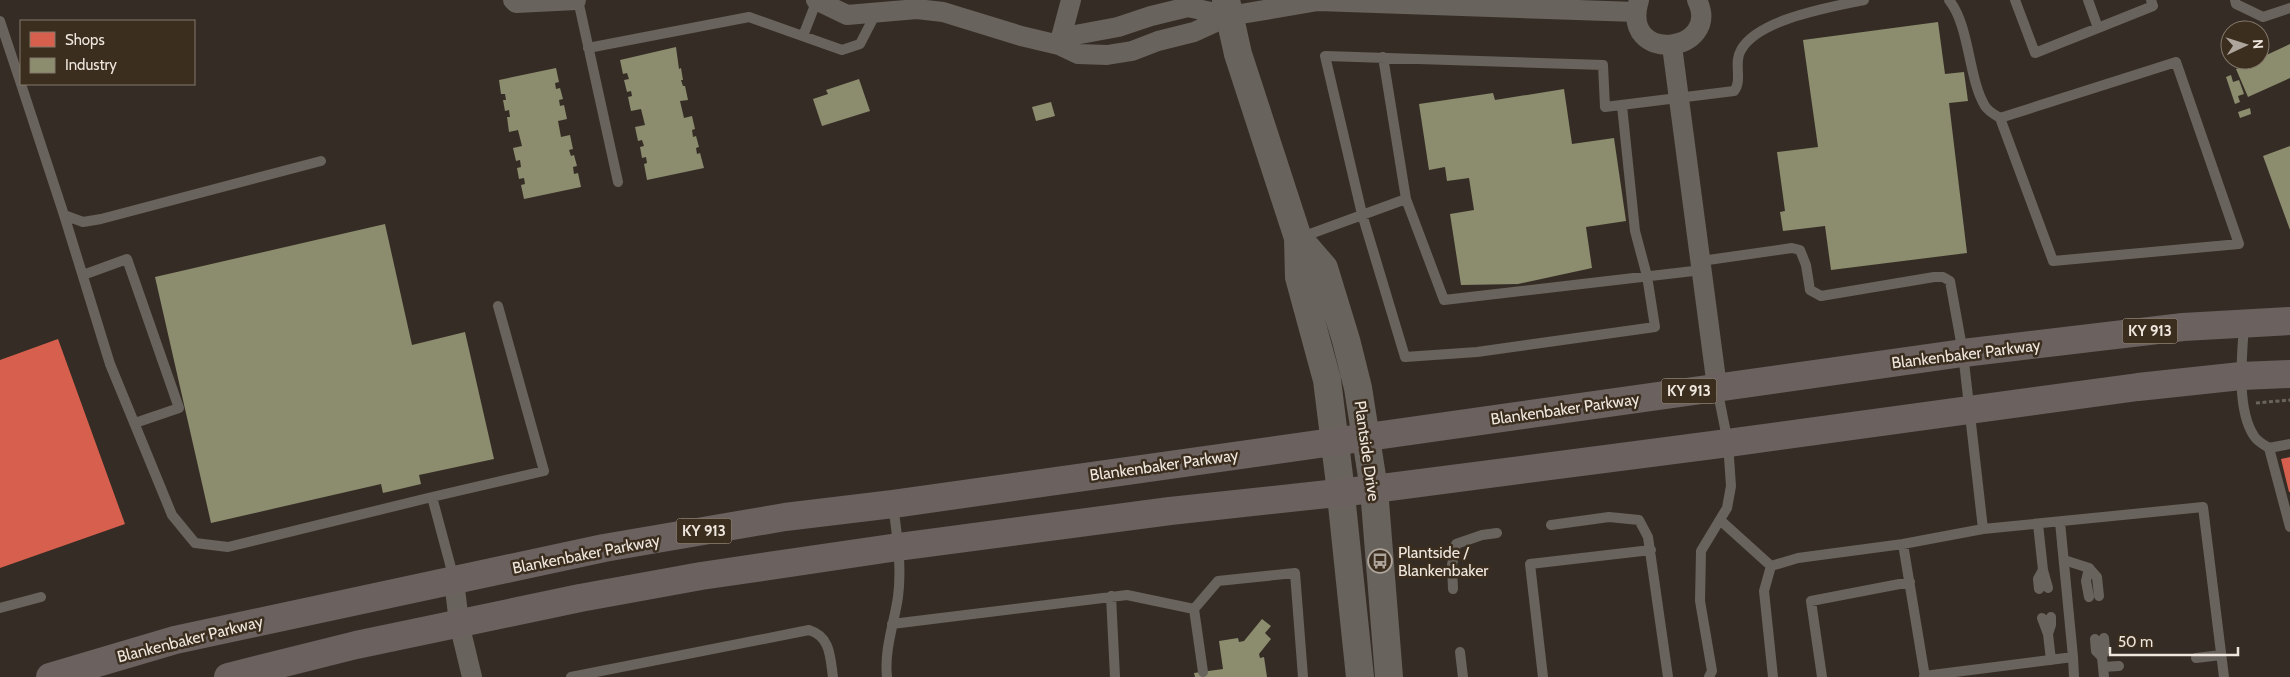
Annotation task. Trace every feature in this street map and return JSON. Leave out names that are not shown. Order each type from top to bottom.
[{"type":"main road","name":"Blankenbaker Parkway","points":[[50,677],[175,640],[604,548],[785,517],[893,504],[1963,353],[2183,328],[2290,321]]},
{"type":"main road","points":[[228,677],[356,645],[459,623],[702,576],[898,547],[1170,511],[1374,489],[1728,444],[2138,388],[2241,376],[2290,374]]},
{"type":"street","points":[[513,0],[516,3],[577,0]]},
{"type":"street","points":[[817,0],[847,15],[917,9],[943,12],[1021,36],[1059,45],[1078,54],[1108,55],[1194,32],[1227,8],[1318,2],[1637,6],[1639,27],[1643,34],[1656,44],[1672,46],[1683,43],[1692,36],[1701,15],[1702,1]]},
{"type":"street","points":[[1059,45],[1071,0]]},
{"type":"street","name":"Plantside Drive","points":[[1227,8],[1238,54],[1298,238],[1299,277],[1327,380],[1341,492],[1360,677]]},
{"type":"street","points":[[1672,46],[1717,387]]},
{"type":"street","name":"Plantside Drive","points":[[1298,238],[1324,268],[1346,340],[1367,437],[1374,489],[1389,677]]},
{"type":"street","points":[[454,580],[459,623],[472,677]]},
{"type":"lane","points":[[577,0],[618,182]]},
{"type":"lane","points":[[803,36],[817,0]]},
{"type":"lane","points":[[1622,106],[1635,231],[1647,276],[1655,327],[1477,352],[1405,357],[1362,214],[1325,56],[1603,65],[1605,108],[1734,91],[1738,87],[1738,56],[1741,49],[1760,32],[1793,17],[1864,0]]},
{"type":"lane","points":[[1949,0],[1954,7],[1960,24],[1985,107],[2000,118],[2053,261],[2239,244],[2176,62],[2000,118]]},
{"type":"lane","points":[[2015,0],[2035,53],[2153,6],[2151,0]]},
{"type":"lane","points":[[2088,0],[2098,28]]},
{"type":"lane","points":[[2235,0],[2236,4],[2263,17],[2290,8]]},
{"type":"lane","points":[[588,48],[749,17],[842,50],[860,44],[876,13]]},
{"type":"lane","points":[[0,21],[20,81]]},
{"type":"lane","points":[[1383,57],[1406,199],[1444,300],[1647,276],[1792,248],[1800,250],[1806,265],[1810,290],[1821,296],[1943,277],[1950,281],[1955,300],[1963,353],[1983,529]]},
{"type":"lane","points":[[21,85],[110,364],[172,515],[195,543],[228,547],[544,471],[498,306]]},
{"type":"lane","points":[[64,215],[83,222],[101,219],[321,160]]},
{"type":"lane","points":[[1298,238],[1406,199]]},
{"type":"lane","points":[[83,275],[127,259],[179,408],[135,423]]},
{"type":"lane","points":[[2244,323],[2241,376],[2244,405],[2254,437],[2269,448],[2290,527]]},
{"type":"lane","points":[[1709,677],[1712,671],[1700,602],[1701,551],[1727,508],[1732,486],[1728,444],[1717,387]]},
{"type":"lane","points":[[2269,448],[2290,444]]},
{"type":"lane","points":[[432,497],[454,580]]},
{"type":"lane","points":[[887,677],[885,662],[898,596],[898,547],[893,504]]},
{"type":"lane","points":[[1771,566],[1798,558],[1903,544],[1983,529],[2203,507],[2224,677]]},
{"type":"lane","points":[[1552,525],[1609,517],[1639,520],[1648,537],[1651,550],[1668,677]]},
{"type":"lane","points":[[1720,520],[1771,566]]},
{"type":"lane","points":[[2060,522],[2074,677]]},
{"type":"lane","points":[[2038,524],[2043,588]]},
{"type":"lane","points":[[1453,588],[1452,565],[1456,544],[1482,534],[1497,533]]},
{"type":"lane","points":[[1903,544],[1924,676],[2073,657]]},
{"type":"lane","points":[[1543,677],[1530,564],[1651,550]]},
{"type":"lane","points":[[2064,560],[2089,568],[2086,580],[2094,597]]},
{"type":"lane","points":[[1771,566],[1764,592],[1774,677]]},
{"type":"lane","points":[[1203,672],[1194,609],[1218,581],[1295,573],[1303,677]]},
{"type":"lane","points":[[1822,677],[1811,601],[1910,582]]},
{"type":"lane","points":[[892,624],[1127,594],[1194,609]]},
{"type":"lane","points":[[1111,596],[1115,677]]},
{"type":"lane","points":[[0,608],[41,597]]},
{"type":"lane","points":[[2046,617],[2051,625],[2048,634],[2051,660]]},
{"type":"lane","points":[[571,677],[809,630],[818,633],[828,644],[833,677]]},
{"type":"lane","points":[[2099,638],[2096,651],[2103,667],[2120,666]]},
{"type":"lane","points":[[1460,652],[1463,677]]},
{"type":"lane","points":[[2196,658],[2222,655]]},
{"type":"path","points":[[2244,405],[2290,400]]},
{"type":"building: Shops","points":[[58,339],[125,524],[0,568],[0,360]]},
{"type":"building: Shops","points":[[2290,457],[2290,492],[2289,492],[2281,459]]},
{"type":"building: Industry","points":[[1938,22],[1945,74],[1964,72],[1968,101],[1949,103],[1967,253],[1831,270],[1825,226],[1783,231],[1780,212],[1785,211],[1777,152],[1818,147],[1803,40]]},
{"type":"building: Industry","points":[[2290,44],[2290,78],[2248,97],[2236,70],[2270,70],[2270,53]]},
{"type":"building: Industry","points":[[676,47],[679,69],[681,68],[683,80],[681,80],[683,86],[685,86],[688,100],[680,101],[684,118],[692,116],[695,129],[692,130],[693,137],[696,136],[699,147],[696,148],[697,154],[700,153],[704,168],[647,180],[644,164],[647,163],[646,157],[642,158],[640,147],[644,146],[642,140],[638,141],[635,127],[645,125],[641,109],[631,111],[628,97],[632,96],[631,91],[627,92],[624,80],[629,79],[627,73],[623,74],[620,60]]},
{"type":"building: Industry","points":[[556,68],[559,82],[555,83],[556,89],[560,88],[563,99],[559,100],[560,106],[564,105],[567,119],[558,121],[561,137],[570,135],[573,149],[569,150],[571,156],[574,155],[577,166],[573,167],[574,174],[578,173],[581,187],[524,199],[521,185],[525,184],[524,178],[519,179],[517,168],[521,167],[520,160],[516,161],[513,148],[522,146],[518,130],[509,132],[507,117],[510,117],[509,110],[505,111],[503,100],[506,100],[505,94],[501,94],[499,80]]},
{"type":"building: Industry","points":[[2231,75],[2233,82],[2239,80],[2244,94],[2238,96],[2240,102],[2235,104],[2226,77]]},
{"type":"building: Industry","points":[[859,79],[870,111],[822,126],[813,99],[828,94],[826,90]]},
{"type":"building: Industry","points":[[1564,89],[1572,144],[1614,138],[1626,221],[1586,227],[1592,268],[1518,284],[1461,285],[1450,214],[1474,210],[1469,178],[1447,181],[1445,167],[1429,170],[1419,104],[1493,93],[1495,100]]},
{"type":"building: Industry","points":[[1051,102],[1055,116],[1036,121],[1032,107]]},
{"type":"building: Industry","points":[[2250,108],[2251,114],[2240,118],[2238,112]]},
{"type":"building: Industry","points":[[2290,146],[2290,230],[2263,156]]},
{"type":"building: Industry","points":[[385,224],[412,345],[465,332],[494,459],[419,475],[421,484],[383,493],[381,484],[211,523],[155,277]]},
{"type":"building: Industry","points":[[1262,619],[1271,626],[1265,633],[1271,639],[1259,654],[1260,658],[1264,657],[1267,677],[1195,677],[1194,673],[1223,669],[1219,641],[1238,638],[1239,642],[1244,641]]},
{"type":"place","name":"Plantside / Blankenbaker","points":[[1380,561]]}]
